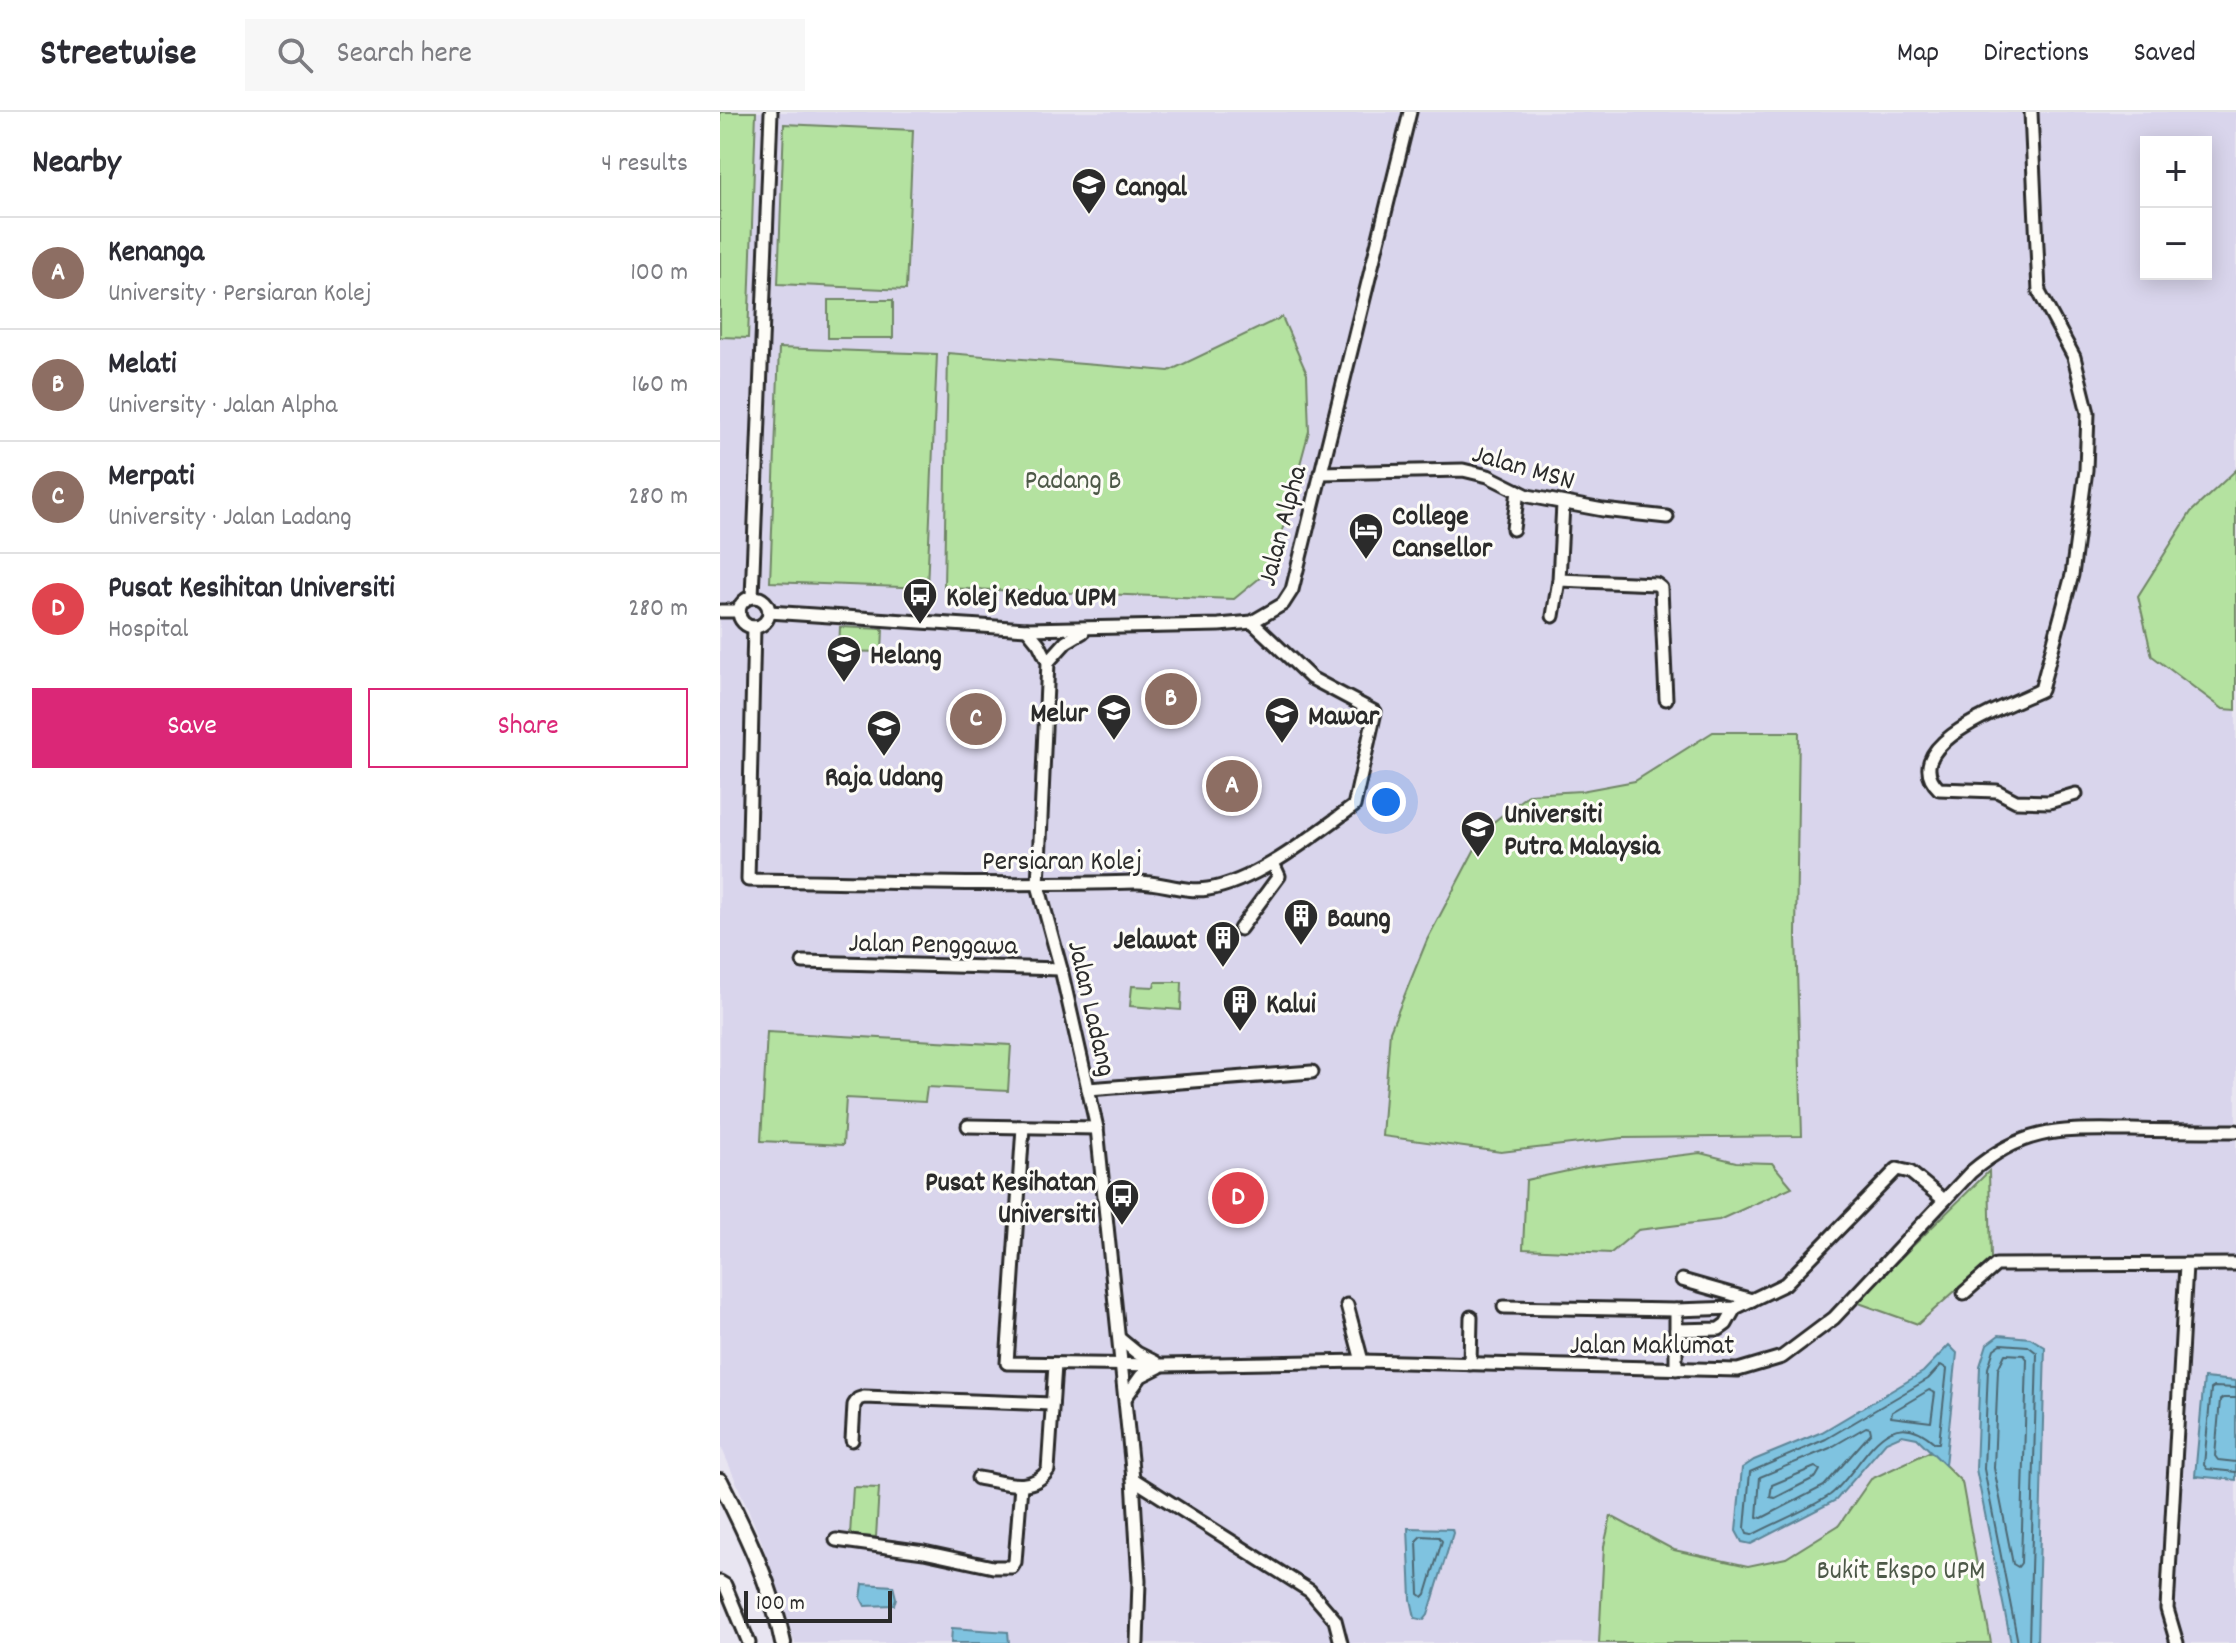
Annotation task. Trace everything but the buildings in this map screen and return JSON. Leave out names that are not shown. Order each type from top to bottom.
[{"type":"street","points":[[752,597],[771,112]]},
{"type":"street","name":"Jalan Alpha","points":[[769,612],[1087,630],[1252,622],[1283,604],[1292,590],[1410,112]]},
{"type":"street","points":[[2031,112],[2039,292],[2074,357],[2088,413],[2086,470],[2072,575],[2041,690],[1958,730],[1932,754],[1928,769],[1929,779],[1939,789],[1997,791],[2016,801],[2049,802],[2076,794]]},
{"type":"street","name":"Jalan MSN","points":[[1320,473],[1463,470],[1563,504],[1667,517]]},
{"type":"street","points":[[1513,529],[1518,491]]},
{"type":"street","points":[[1553,616],[1559,580],[1563,504]]},
{"type":"street","points":[[1559,580],[1656,584],[1661,588],[1666,699]]},
{"type":"street","points":[[739,611],[744,602],[752,597]]},
{"type":"street","points":[[739,611],[745,624],[754,627],[763,624],[769,612],[766,603],[752,597]]},
{"type":"street","points":[[720,611],[739,611]]},
{"type":"street","name":"Persiaran Kolej","points":[[754,627],[748,880],[1038,885],[1144,881],[1196,890],[1210,889],[1273,863],[1354,806],[1375,712],[1311,678],[1252,622]]},
{"type":"street","points":[[1027,629],[1048,662],[1066,642],[1087,630]]},
{"type":"street","name":"Jalan Ladang","points":[[1048,662],[1038,885],[1061,969],[1097,1128],[1133,1479],[1139,1581],[1137,1643]]},
{"type":"street","points":[[1240,929],[1279,876],[1273,863]]},
{"type":"street","name":"Jalan Penggawa","points":[[803,962],[1061,969]]},
{"type":"street","points":[[1088,1089],[1312,1072]]},
{"type":"street","points":[[968,1126],[1097,1128]]},
{"type":"street","name":"Jalan Maklumat","points":[[1023,1127],[1007,1363],[1163,1365],[1362,1361],[1738,1370],[1782,1357],[1834,1318],[1944,1200],[1992,1154],[2008,1145],[2056,1130],[2236,1131]]},
{"type":"street","points":[[1504,1307],[1735,1308],[1785,1284],[1897,1169],[1910,1172],[1944,1200]]},
{"type":"street","points":[[1964,1293],[1996,1265],[2236,1264]]},
{"type":"street","points":[[2177,1643],[2167,1609],[2186,1265]]},
{"type":"street","points":[[1682,1280],[1752,1300]]},
{"type":"street","points":[[1347,1305],[1362,1361]]},
{"type":"street","points":[[1676,1330],[1719,1329],[1726,1324],[1735,1308]]},
{"type":"street","points":[[1676,1310],[1676,1369]]},
{"type":"street","points":[[1470,1364],[1471,1317]]},
{"type":"street","points":[[1120,1339],[1148,1359],[1163,1365]]},
{"type":"street","points":[[978,1478],[1021,1485],[1041,1480],[1048,1470],[1055,1365]]},
{"type":"street","points":[[1126,1397],[1141,1376],[1163,1365]]},
{"type":"street","points":[[852,1440],[854,1405],[864,1397],[1052,1404]]},
{"type":"street","points":[[1133,1479],[1310,1591],[1335,1620],[1341,1643]]},
{"type":"street","points":[[720,1481],[760,1568],[777,1614],[783,1643]]},
{"type":"street","points":[[836,1540],[924,1552],[993,1567],[1012,1567],[1019,1526],[1021,1485]]},
{"type":"street","points":[[720,1582],[725,1585],[749,1643]]},
{"type":"shaded area","name":"Universiti Putra Malaysia","points":[[720,112],[2236,112],[2236,1643],[795,1643],[761,1540],[720,1444]]},
{"type":"green space","points":[[720,112],[756,112],[748,338],[720,337]]},
{"type":"green space","points":[[784,124],[913,130],[906,290],[778,284]]},
{"type":"green space","points":[[828,300],[893,300],[893,338],[828,338]]},
{"type":"green space","name":"Padang B","points":[[1282,317],[1307,374],[1309,431],[1272,568],[1234,599],[944,588],[948,353],[1169,371]]},
{"type":"green space","points":[[779,348],[937,354],[927,588],[770,582]]},
{"type":"green space","points":[[2236,470],[2236,710],[2223,709],[2152,656],[2138,596],[2191,512]]},
{"type":"green space","points":[[840,627],[883,629],[882,652],[839,651]]},
{"type":"green space","points":[[1713,732],[1799,732],[1796,936],[1802,1136],[1623,1138],[1501,1152],[1382,1136],[1390,1031],[1427,940],[1486,828],[1529,794],[1581,791],[1635,781]]},
{"type":"green space","points":[[1155,982],[1182,982],[1181,1010],[1130,1006],[1132,986],[1154,987]]},
{"type":"green space","points":[[767,1032],[1011,1045],[1008,1091],[927,1087],[925,1102],[846,1098],[843,1145],[761,1141]]},
{"type":"green space","points":[[1700,1153],[1736,1162],[1772,1163],[1792,1187],[1719,1220],[1638,1230],[1611,1253],[1523,1249],[1526,1180],[1591,1166]]},
{"type":"green space","points":[[1989,1171],[1991,1259],[1918,1324],[1856,1302]]},
{"type":"green space","name":"Bukit Ekspo UPM","points":[[1931,1451],[1962,1482],[1991,1643],[1599,1643],[1604,1546],[1611,1516],[1674,1550],[1748,1566],[1786,1558],[1839,1525],[1871,1479]]},
{"type":"green space","points":[[853,1487],[879,1488],[876,1537],[850,1535]]},
{"type":"water","points":[[1999,1335],[2030,1338],[2045,1347],[2037,1643],[2011,1643],[1976,1469],[1980,1366],[1987,1344]]},
{"type":"water","points":[[1949,1345],[1957,1353],[1945,1465],[1917,1438],[1902,1435],[1886,1442],[1836,1500],[1751,1544],[1742,1542],[1736,1531],[1742,1468],[1822,1432],[1923,1372]]},
{"type":"water","points":[[2204,1378],[2236,1381],[2236,1480],[2195,1476]]},
{"type":"water","points":[[1408,1528],[1452,1529],[1453,1533],[1424,1620],[1415,1618],[1411,1599]]},
{"type":"water","points":[[863,1584],[893,1586],[894,1605],[865,1606],[861,1598]]},
{"type":"water","points":[[952,1628],[1008,1632],[1009,1643],[951,1643]]},
{"type":"place","name":"Cangal","points":[[1089,216]]},
{"type":"place","name":"College Cansellor","points":[[1366,561]]},
{"type":"place","name":"Kolej Kedua UPM","points":[[920,626]]},
{"type":"place","name":"Helang","points":[[844,684]]},
{"type":"place","name":"Melati","points":[[1171,699]]},
{"type":"place","name":"Merpati","points":[[976,719]]},
{"type":"place","name":"Melur","points":[[1114,742]]},
{"type":"place","name":"Mawar","points":[[1282,745]]},
{"type":"place","name":"Raja Udang","points":[[884,758]]},
{"type":"place","name":"Kenanga","points":[[1232,786]]},
{"type":"place","name":"Universiti Putra Malaysia","points":[[1478,859]]},
{"type":"place","name":"Baung","points":[[1301,947]]},
{"type":"place","name":"Jelawat","points":[[1223,969]]},
{"type":"place","name":"Kalui","points":[[1240,1033]]},
{"type":"place","name":"Pusat Kesihitan Universiti","points":[[1238,1198]]},
{"type":"place","name":"Pusat Kesihatan Universiti","points":[[1122,1227]]}]
